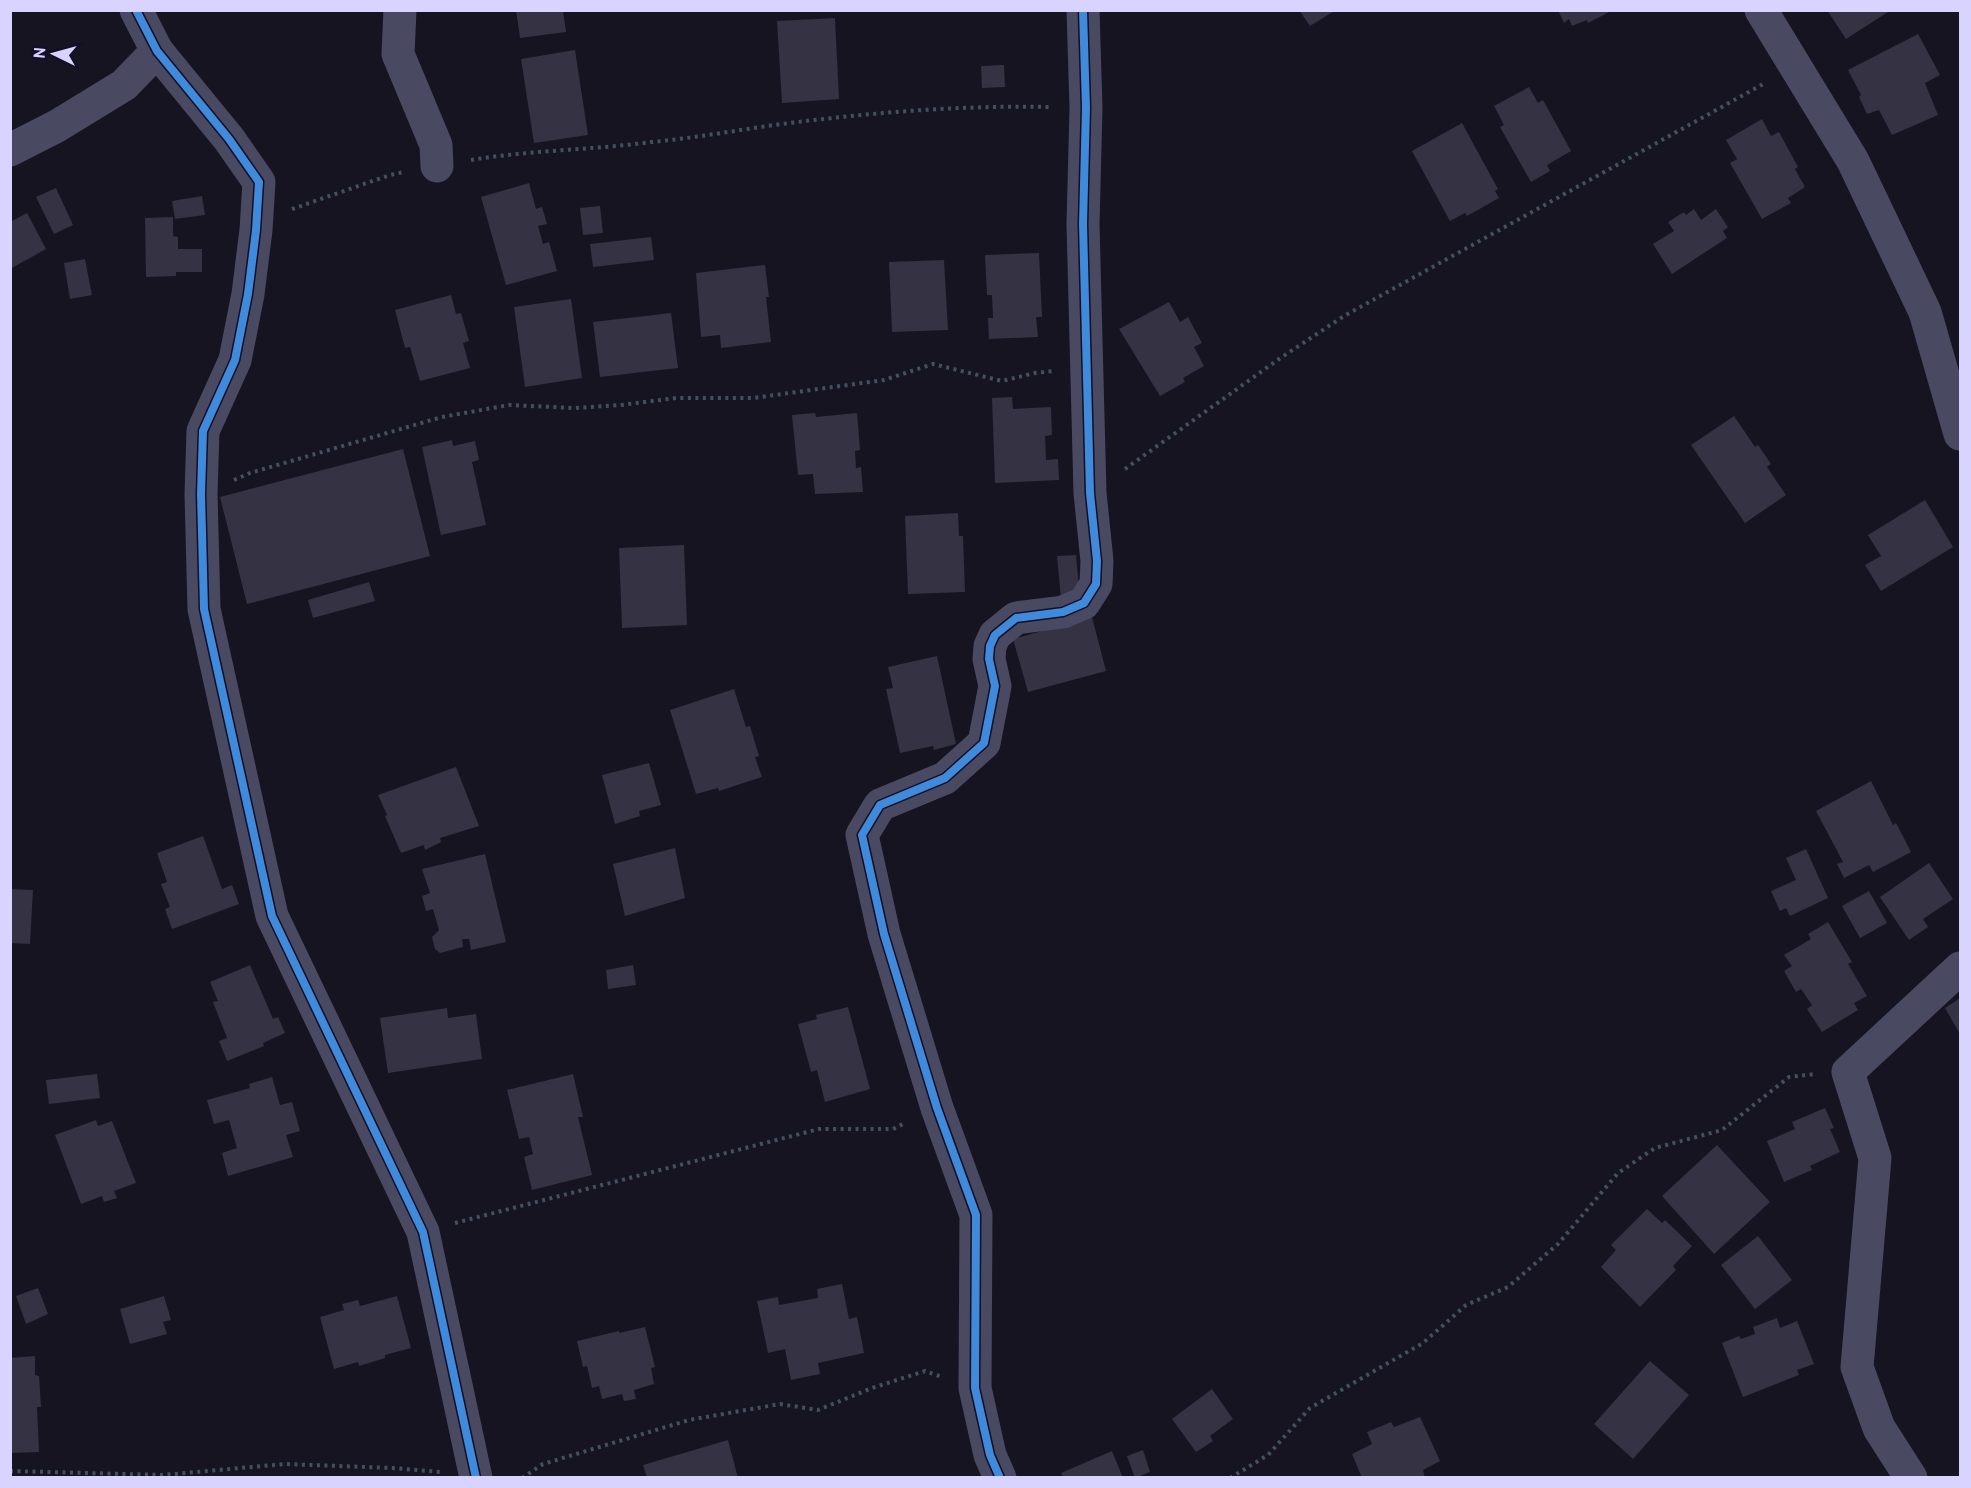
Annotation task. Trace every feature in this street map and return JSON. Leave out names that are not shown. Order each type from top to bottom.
[{"type":"street","points":[[136,10],[157,51],[229,139],[259,182],[257,221],[248,294],[235,360],[202,431],[204,609],[272,916],[423,1232],[461,1475]]},
{"type":"street","points":[[400,10],[398,54],[436,145],[437,166]]},
{"type":"street","points":[[1000,1478],[990,1455],[975,1388],[976,1215],[937,1108],[884,934],[862,835],[880,805],[945,778],[984,743],[995,686],[990,659],[990,646],[994,635],[1016,618],[1062,612],[1084,603],[1096,584],[1097,561],[1090,493],[1083,224],[1086,108],[1083,10]]},
{"type":"street","points":[[1761,10],[1853,161],[1925,312],[1960,434]]},
{"type":"street","points":[[10,150],[57,126],[124,85],[157,51]]},
{"type":"street","points":[[1911,1478],[1879,1428],[1857,1367],[1875,1158],[1848,1072],[1960,968]]},
{"type":"path","points":[[1090,493],[1279,359],[1344,316],[1795,67]]},
{"type":"path","points":[[257,221],[390,175],[502,155],[651,143],[776,125],[902,111],[1008,106],[1086,108]]},
{"type":"path","points":[[201,494],[250,473],[369,438],[442,417],[509,405],[574,408],[676,398],[753,398],[884,380],[933,364],[1002,381],[1035,373],[1087,368]]},
{"type":"path","points":[[1230,1478],[1268,1455],[1310,1408],[1423,1343],[1466,1305],[1508,1287],[1558,1244],[1618,1173],[1655,1148],[1722,1130],[1789,1077],[1848,1072]]},
{"type":"path","points":[[423,1232],[819,1129],[893,1129],[937,1108]]},
{"type":"path","points":[[522,1478],[543,1464],[689,1419],[780,1404],[818,1410],[872,1388],[925,1371],[975,1388]]},
{"type":"path","points":[[10,1471],[163,1475],[285,1464],[392,1468],[461,1475]]},
{"type":"building","points":[[516,10],[563,10],[566,32],[520,38]]},
{"type":"building","points":[[1299,10],[1336,10],[1310,26]]},
{"type":"building","points":[[1558,10],[1613,10],[1588,23],[1587,20],[1572,26],[1569,19],[1564,23]]},
{"type":"building","points":[[1827,10],[1891,10],[1846,39]]},
{"type":"building","points":[[835,18],[839,99],[782,103],[777,21]]},
{"type":"building","points":[[1918,34],[1940,75],[1925,83],[1938,115],[1892,135],[1879,110],[1867,114],[1859,97],[1861,95],[1848,70]]},
{"type":"building","points":[[575,50],[588,135],[534,143],[521,59]]},
{"type":"building","points":[[1004,65],[1005,87],[982,88],[981,66]]},
{"type":"building","points":[[1529,87],[1538,103],[1543,100],[1571,151],[1547,165],[1550,171],[1531,182],[1500,127],[1504,125],[1494,106]]},
{"type":"building","points":[[1762,119],[1771,136],[1779,132],[1798,167],[1795,169],[1805,187],[1788,198],[1791,203],[1762,219],[1730,163],[1737,159],[1726,140]]},
{"type":"building","points":[[1462,123],[1498,189],[1495,191],[1499,198],[1467,216],[1465,213],[1450,221],[1412,151]]},
{"type":"building","points":[[529,183],[536,209],[542,207],[547,224],[538,226],[543,244],[549,242],[557,271],[506,285],[481,197]]},
{"type":"building","points":[[56,188],[73,225],[54,234],[36,197]]},
{"type":"building","points":[[202,196],[205,215],[175,219],[172,201]]},
{"type":"building","points":[[600,206],[603,233],[583,235],[580,208]]},
{"type":"building","points":[[1694,209],[1701,220],[1716,209],[1728,227],[1723,231],[1727,238],[1672,274],[1653,244],[1674,231],[1668,222]]},
{"type":"building","points":[[27,213],[46,249],[10,269],[10,222]]},
{"type":"building","points":[[173,217],[173,236],[178,237],[178,249],[202,249],[202,272],[176,272],[176,276],[146,277],[145,218]]},
{"type":"building","points":[[651,237],[654,260],[593,267],[590,244]]},
{"type":"building","points":[[1039,253],[1042,317],[1036,317],[1038,337],[989,339],[988,318],[993,318],[992,295],[987,295],[985,255]]},
{"type":"building","points":[[85,259],[92,295],[70,299],[64,263]]},
{"type":"building","points":[[944,260],[948,330],[892,332],[889,262]]},
{"type":"building","points":[[765,265],[771,342],[721,348],[720,335],[701,337],[696,273]]},
{"type":"building","points":[[451,295],[456,314],[461,313],[469,341],[463,343],[470,368],[420,381],[410,347],[405,348],[395,310]]},
{"type":"building","points":[[571,299],[582,378],[525,387],[514,307]]},
{"type":"building","points":[[1169,302],[1180,322],[1188,317],[1202,343],[1194,347],[1204,366],[1183,378],[1185,382],[1160,396],[1119,329]]},
{"type":"building","points":[[671,313],[678,368],[600,377],[593,322]]},
{"type":"building","points":[[1012,397],[1013,409],[1051,407],[1052,435],[1045,436],[1046,460],[1058,459],[1059,480],[995,483],[992,398]]},
{"type":"building","points":[[815,413],[816,417],[857,413],[860,450],[855,451],[856,468],[861,467],[863,492],[815,494],[813,474],[798,475],[792,415]]},
{"type":"building","points":[[1734,416],[1755,447],[1758,445],[1771,464],[1767,467],[1786,495],[1745,523],[1691,445]]},
{"type":"building","points":[[452,440],[453,446],[475,441],[479,460],[472,462],[486,525],[441,535],[422,447]]},
{"type":"building","points":[[403,449],[430,556],[247,604],[220,497]]},
{"type":"building","points":[[1925,500],[1953,547],[1881,591],[1865,565],[1881,556],[1868,535]]},
{"type":"building","points":[[958,513],[959,536],[963,536],[965,592],[908,594],[905,516]]},
{"type":"building","points":[[684,545],[687,625],[622,628],[619,548]]},
{"type":"building","points":[[1076,555],[1080,598],[1061,599],[1057,556]]},
{"type":"building","points":[[369,582],[375,601],[313,618],[308,600]]},
{"type":"building","points":[[1092,617],[1106,671],[1028,692],[1013,639]]},
{"type":"building","points":[[937,656],[956,744],[934,750],[933,746],[900,753],[886,689],[893,688],[888,667]]},
{"type":"building","points":[[734,689],[746,727],[750,726],[759,756],[755,757],[762,777],[719,791],[718,788],[696,794],[670,710]]},
{"type":"building","points":[[649,763],[661,805],[639,811],[640,816],[615,824],[602,775]]},
{"type":"building","points":[[456,767],[479,826],[440,838],[441,842],[425,850],[424,845],[401,853],[378,795]]},
{"type":"building","points":[[1871,781],[1893,825],[1896,823],[1911,852],[1873,872],[1869,865],[1844,878],[1837,864],[1843,862],[1816,811]]},
{"type":"building","points":[[203,836],[222,889],[232,885],[239,904],[172,929],[165,909],[170,907],[161,884],[167,882],[157,853]]},
{"type":"building","points":[[675,848],[685,898],[625,916],[613,864]]},
{"type":"building","points":[[1806,849],[1828,898],[1790,916],[1786,908],[1780,911],[1771,891],[1796,880],[1786,858]]},
{"type":"building","points":[[485,854],[506,942],[471,950],[469,939],[462,939],[463,947],[440,953],[435,949],[432,937],[439,930],[433,909],[426,911],[422,896],[430,893],[422,869]]},
{"type":"building","points":[[1929,863],[1953,899],[1923,919],[1928,927],[1909,940],[1880,897]]},
{"type":"building","points":[[10,889],[33,890],[30,944],[10,943]]},
{"type":"building","points":[[1869,891],[1887,923],[1860,938],[1842,906]]},
{"type":"building","points":[[1828,922],[1852,962],[1848,964],[1867,996],[1854,1003],[1858,1010],[1822,1032],[1807,1009],[1812,1005],[1801,989],[1796,992],[1784,971],[1792,966],[1784,955],[1811,939],[1808,934]]},
{"type":"building","points":[[250,965],[273,1019],[278,1017],[285,1033],[263,1043],[264,1046],[227,1061],[219,1041],[227,1038],[213,1002],[218,1001],[210,982]]},
{"type":"building","points":[[633,965],[636,985],[608,989],[606,970]]},
{"type":"building","points":[[1960,998],[1960,1034],[1945,1008]]},
{"type":"building","points":[[848,1007],[870,1089],[825,1102],[817,1070],[811,1072],[798,1024],[817,1019],[816,1015]]},
{"type":"building","points":[[447,1008],[448,1018],[476,1014],[482,1059],[388,1073],[380,1018]]},
{"type":"building","points":[[97,1074],[100,1098],[49,1104],[46,1080]]},
{"type":"building","points":[[573,1074],[583,1117],[578,1117],[592,1175],[532,1190],[524,1157],[533,1154],[529,1137],[519,1139],[507,1090]]},
{"type":"building","points":[[272,1077],[280,1105],[292,1102],[300,1131],[286,1135],[293,1157],[228,1176],[222,1153],[237,1148],[229,1120],[214,1124],[207,1100],[250,1088],[249,1084]]},
{"type":"building","points":[[1825,1108],[1834,1128],[1830,1129],[1840,1152],[1810,1166],[1812,1170],[1784,1182],[1767,1141],[1795,1129],[1792,1122]]},
{"type":"building","points":[[96,1120],[98,1126],[112,1121],[136,1183],[114,1191],[117,1198],[104,1202],[102,1196],[81,1204],[55,1135]]},
{"type":"building","points":[[1717,1145],[1770,1202],[1714,1254],[1662,1196]]},
{"type":"building","points":[[1647,1209],[1662,1223],[1665,1220],[1692,1246],[1673,1266],[1676,1270],[1640,1307],[1601,1267],[1616,1250],[1611,1245]]},
{"type":"building","points":[[1758,1236],[1792,1280],[1755,1309],[1721,1265]]},
{"type":"building","points":[[842,1284],[849,1319],[857,1317],[864,1353],[818,1363],[820,1374],[791,1380],[785,1349],[768,1353],[757,1301],[778,1297],[779,1305],[818,1298],[817,1289]]},
{"type":"building","points":[[38,1288],[48,1314],[26,1324],[16,1296]]},
{"type":"building","points":[[164,1296],[171,1320],[163,1322],[167,1334],[130,1344],[120,1309]]},
{"type":"building","points":[[397,1296],[411,1348],[385,1355],[385,1358],[359,1366],[358,1362],[334,1369],[320,1317],[344,1310],[342,1304],[358,1300],[360,1306]]},
{"type":"building","points":[[1777,1318],[1780,1328],[1797,1321],[1814,1364],[1797,1370],[1799,1375],[1743,1397],[1722,1343],[1739,1336],[1741,1339],[1755,1334],[1753,1327]]},
{"type":"building","points":[[645,1327],[655,1367],[651,1368],[654,1384],[634,1390],[636,1399],[624,1401],[622,1394],[602,1399],[599,1386],[592,1388],[587,1366],[583,1367],[577,1341]]},
{"type":"building","points":[[35,1356],[35,1375],[39,1376],[41,1407],[37,1407],[39,1452],[10,1453],[10,1358]]},
{"type":"building","points":[[1650,1361],[1689,1395],[1633,1459],[1594,1424]]},
{"type":"building","points":[[1212,1389],[1233,1419],[1210,1436],[1213,1441],[1196,1452],[1172,1419]]},
{"type":"building","points":[[1420,1417],[1440,1461],[1423,1470],[1425,1478],[1362,1478],[1352,1454],[1372,1444],[1367,1432],[1391,1422],[1394,1427]]},
{"type":"building","points":[[728,1440],[738,1478],[647,1478],[643,1465]]},
{"type":"building","points":[[1143,1450],[1150,1472],[1135,1478],[1127,1456]]},
{"type":"building","points":[[1112,1451],[1123,1478],[1063,1478],[1061,1473]]},
{"type":"cycle path","points":[[136,10],[157,51],[229,139],[259,182],[248,294],[235,360],[203,431],[201,494],[204,609],[272,916],[423,1232],[476,1478]]},
{"type":"cycle path","points":[[1000,1478],[990,1455],[975,1388],[976,1215],[937,1108],[884,934],[862,835],[880,805],[945,778],[984,743],[995,686],[989,659],[990,646],[995,635],[1016,618],[1063,612],[1084,603],[1096,584],[1097,561],[1090,493],[1083,224],[1086,108],[1083,10]]}]
